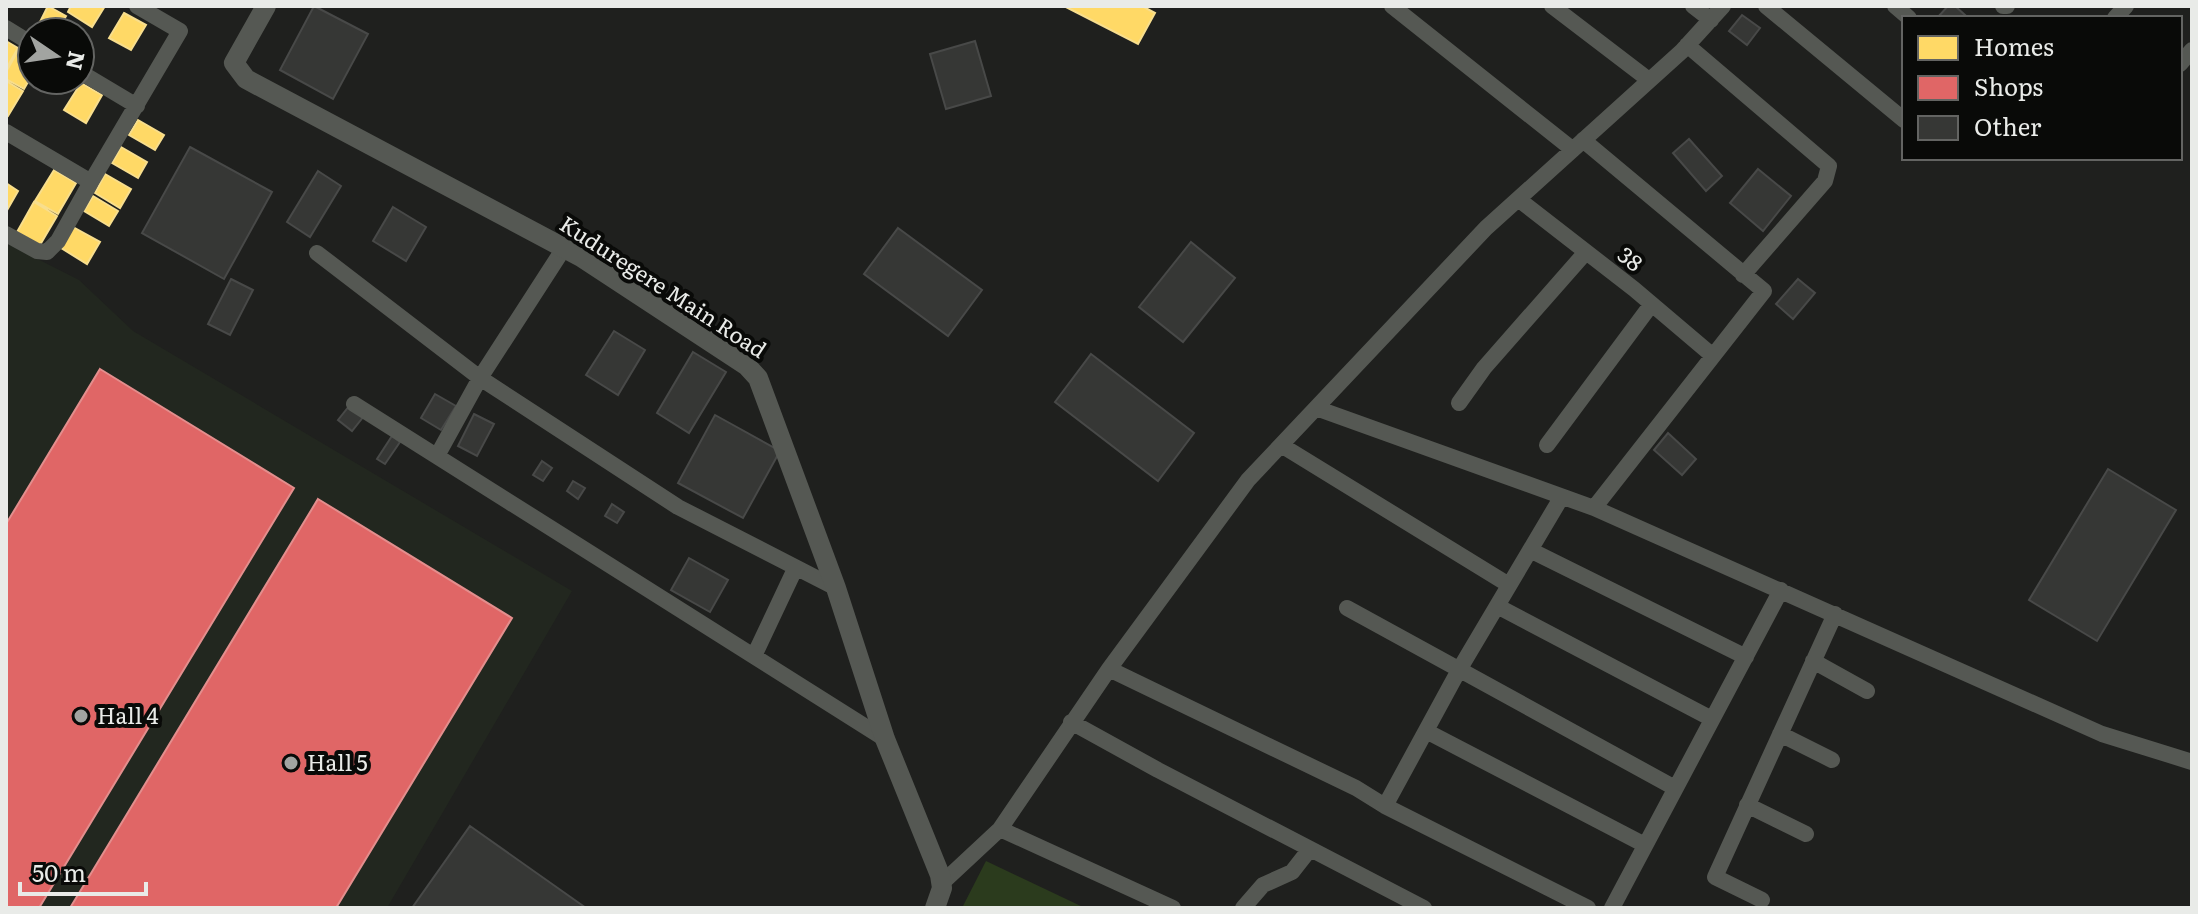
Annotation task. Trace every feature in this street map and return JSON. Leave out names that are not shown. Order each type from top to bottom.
[{"type":"street","points":[[6,234],[37,251],[47,252],[58,241],[137,106],[180,31],[137,6]]},
{"type":"street","name":"Kuduregere Main Road","points":[[266,6],[234,63],[246,79],[564,248],[747,366],[758,378],[836,588],[885,739],[941,884]]},
{"type":"street","points":[[1392,6],[1578,145],[1764,291],[1594,508]]},
{"type":"street","points":[[1552,6],[1649,80]]},
{"type":"street","points":[[1693,6],[1711,20]]},
{"type":"street","points":[[935,908],[941,884],[1000,829],[1071,722],[1248,480],[1486,228],[1687,45],[1723,6]]},
{"type":"street","points":[[1766,6],[1902,118]]},
{"type":"street","points":[[1687,45],[1829,166],[1825,181],[1743,275]]},
{"type":"street","points":[[96,82],[137,106]]},
{"type":"street","points":[[6,132],[91,182]]},
{"type":"street","name":"38","points":[[1518,199],[1713,356]]},
{"type":"street","points":[[437,456],[480,378],[564,248]]},
{"type":"street","points":[[1459,403],[1484,368],[1586,252]]},
{"type":"street","points":[[317,253],[480,378],[678,507],[836,588]]},
{"type":"street","points":[[1547,445],[1651,305]]},
{"type":"street","points":[[354,404],[885,739]]},
{"type":"street","points":[[1316,408],[1594,508],[2102,734],[2192,762]]},
{"type":"street","points":[[1281,445],[1509,585]]},
{"type":"street","points":[[1385,806],[1459,670],[1561,498]]},
{"type":"street","points":[[1530,550],[1746,657]]},
{"type":"street","points":[[754,656],[795,569]]},
{"type":"street","points":[[1612,908],[1781,590]]},
{"type":"street","points":[[1497,606],[1712,719]]},
{"type":"street","points":[[1347,608],[1675,788]]},
{"type":"street","points":[[1762,900],[1715,877],[1835,614]]},
{"type":"street","points":[[1813,661],[1867,691]]},
{"type":"street","points":[[1109,669],[1356,788],[1385,806],[1588,908]]},
{"type":"street","points":[[1071,722],[1424,908]]},
{"type":"street","points":[[1426,731],[1645,845]]},
{"type":"street","points":[[1780,734],[1832,760]]},
{"type":"street","points":[[1747,805],[1806,834]]},
{"type":"street","points":[[1000,829],[1173,908]]},
{"type":"street","points":[[1243,908],[1263,885],[1292,872],[1310,849]]},
{"type":"shaded area","points":[[6,243],[79,280],[133,331],[572,591],[387,908],[6,908]]},
{"type":"green space","points":[[986,861],[1085,908],[962,908]]},
{"type":"building: Homes","points":[[48,6],[66,16],[43,16]]},
{"type":"building: Homes","points":[[71,6],[105,6],[96,21],[96,16],[74,16],[68,12]]},
{"type":"building: Homes","points":[[1064,6],[1142,6],[1155,13],[1138,44]]},
{"type":"building: Homes","points":[[124,13],[146,25],[131,50],[109,38]]},
{"type":"building: Homes","points":[[6,41],[16,47],[16,52],[6,69]]},
{"type":"building: Homes","points":[[16,54],[16,85],[6,79],[6,72]]},
{"type":"building: Homes","points":[[6,81],[16,87],[16,96],[20,96],[6,115]]},
{"type":"building: Homes","points":[[96,92],[102,95],[86,123],[64,110],[73,96],[96,96]]},
{"type":"building: Homes","points":[[138,120],[164,135],[155,150],[129,135]]},
{"type":"building: Homes","points":[[121,147],[147,162],[138,178],[112,163]]},
{"type":"building: Homes","points":[[54,170],[76,183],[58,214],[35,201]]},
{"type":"building: Homes","points":[[105,174],[131,189],[120,208],[95,193]]},
{"type":"building: Homes","points":[[6,183],[18,191],[6,212]]},
{"type":"building: Homes","points":[[93,196],[118,211],[109,226],[84,211]]},
{"type":"building: Homes","points":[[34,202],[57,216],[40,245],[17,232]]},
{"type":"building: Homes","points":[[73,227],[100,242],[87,264],[61,248]]},
{"type":"building: Shops","name":"Hall 4","points":[[100,369],[294,488],[39,908],[6,908],[6,524]]},
{"type":"building: Shops","name":"Hall 5","points":[[318,499],[512,618],[336,908],[70,908]]},
{"type":"building: Other","points":[[314,6],[368,34],[333,99],[280,70]]},
{"type":"building: Other","points":[[1948,6],[1955,6],[1965,15],[1964,16],[1939,16]]},
{"type":"building: Other","points":[[1742,15],[1760,28],[1747,45],[1729,31]]},
{"type":"building: Other","points":[[975,41],[991,96],[946,109],[930,54]]},
{"type":"building: Other","points":[[1689,139],[1722,176],[1706,191],[1673,153]]},
{"type":"building: Other","points":[[190,147],[272,192],[224,279],[142,233]]},
{"type":"building: Other","points":[[1758,169],[1791,196],[1763,231],[1730,203]]},
{"type":"building: Other","points":[[318,171],[341,186],[310,237],[287,222]]},
{"type":"building: Other","points":[[393,207],[426,227],[406,261],[373,241]]},
{"type":"building: Other","points":[[898,228],[982,290],[948,336],[864,274]]},
{"type":"building: Other","points":[[1191,242],[1235,278],[1183,342],[1139,307]]},
{"type":"building: Other","points":[[231,279],[253,290],[230,335],[208,324]]},
{"type":"building: Other","points":[[1798,279],[1815,293],[1793,319],[1776,304]]},
{"type":"building: Other","points":[[614,331],[645,350],[618,395],[586,375]]},
{"type":"building: Other","points":[[693,352],[726,372],[689,433],[657,413]]},
{"type":"building: Other","points":[[1091,354],[1194,433],[1158,481],[1055,402]]},
{"type":"building: Other","points":[[435,394],[456,406],[441,430],[421,418]]},
{"type":"building: Other","points":[[350,405],[364,416],[352,431],[338,420]]},
{"type":"building: Other","points":[[474,414],[494,424],[477,456],[458,446]]},
{"type":"building: Other","points":[[715,415],[780,451],[743,518],[678,483]]},
{"type":"building: Other","points":[[1668,433],[1696,459],[1682,475],[1654,450]]},
{"type":"building: Other","points":[[392,436],[400,442],[385,464],[377,459]]},
{"type":"building: Other","points":[[542,461],[552,468],[543,481],[533,475]]},
{"type":"building: Other","points":[[2108,469],[2176,510],[2097,641],[2029,600]]},
{"type":"building: Other","points":[[573,481],[585,488],[578,499],[567,491]]},
{"type":"building: Other","points":[[612,504],[624,512],[617,523],[605,516]]},
{"type":"building: Other","points":[[689,558],[728,580],[710,612],[671,590]]},
{"type":"building: Other","points":[[470,826],[586,908],[412,908]]},
{"type":"place","name":"Hall 4","points":[[81,716]]},
{"type":"place","name":"Hall 5","points":[[291,763]]}]
